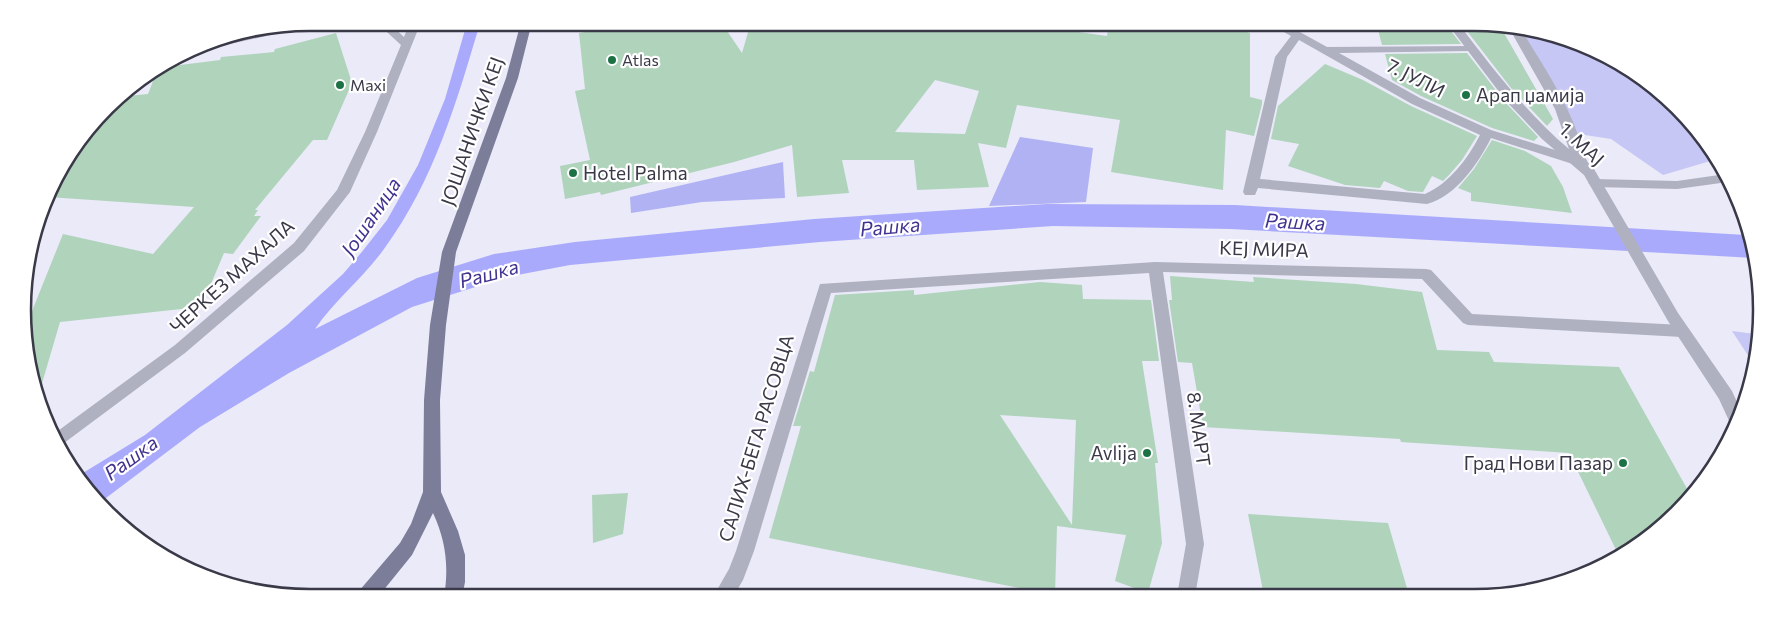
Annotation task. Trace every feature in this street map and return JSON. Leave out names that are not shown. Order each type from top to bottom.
[{"type":"main road","name":"ЈОШАНИЧКИ КЕЈ","points":[[432,492],[432,400],[438,325],[449,252],[512,78],[525,31]]},
{"type":"main road","points":[[432,492],[447,523],[456,550],[457,578],[454,589]]},
{"type":"main road","points":[[373,589],[406,549],[418,527],[432,492]]},
{"type":"street","points":[[391,31],[406,44]]},
{"type":"street","name":"ЧЕРКЕЗ МАХАЛА","points":[[62,437],[180,349],[299,247],[343,192],[371,132],[412,31]]},
{"type":"street","name":"7. ЈУЛИ","points":[[1292,31],[1416,101],[1486,133],[1579,162]]},
{"type":"street","name":"1. МАЈ","points":[[1457,31],[1510,98],[1546,136],[1579,162],[1596,183],[1682,331],[1726,396]]},
{"type":"street","points":[[1297,34],[1281,57],[1251,187],[1426,199],[1437,196],[1446,188],[1472,158],[1486,133]]},
{"type":"street","points":[[1519,36],[1572,133],[1579,162]]},
{"type":"street","name":"7. ЈУЛИ","points":[[1324,50],[1469,48]]},
{"type":"street","points":[[1596,183],[1677,185],[1720,179]]},
{"type":"street","name":"КЕЈ МИРА","points":[[825,288],[1155,267],[1426,274],[1468,319],[1682,331]]},
{"type":"street","name":"8. МАРТ","points":[[1155,267],[1195,544],[1187,589]]},
{"type":"street","name":"САЛИХ-БЕГА РАСОВЦА","points":[[727,589],[736,574],[745,551],[825,288]]},
{"type":"street","points":[[1726,396],[1736,406]]},
{"type":"street","points":[[1726,396],[1734,413]]},
{"type":"shaded area","points":[[1519,36],[1546,41],[1581,52],[1629,78],[1658,100],[1684,126],[1710,161],[1663,175],[1611,139],[1572,133]]},
{"type":"shaded area","points":[[1020,137],[1093,148],[1086,202],[989,206]]},
{"type":"shaded area","points":[[783,162],[785,198],[702,202],[631,213],[630,197]]},
{"type":"shaded area","points":[[1732,331],[1751,334],[1748,356]]},
{"type":"water","name":"Рашка","points":[[465,31],[478,31],[453,111],[417,196],[402,223],[384,249],[315,329],[417,278],[494,254],[575,242],[814,219],[1047,204],[1235,205],[1742,235],[1747,258],[1231,229],[1053,226],[820,242],[570,265],[507,277],[412,307],[289,373],[200,427],[105,499],[84,473],[145,435],[287,325],[343,274],[361,253],[387,220],[418,165],[445,99]]},
{"type":"building","points":[[592,31],[727,31],[742,53],[748,31],[1072,31],[1107,36],[1108,31],[1245,31],[1250,33],[1250,97],[1262,100],[1262,104],[1254,136],[1226,130],[1223,190],[1111,172],[1120,120],[1017,105],[1006,148],[978,143],[989,187],[917,190],[914,160],[842,160],[849,193],[797,197],[792,145],[734,162],[601,195],[600,192],[565,199],[560,166],[590,160],[575,91],[585,89],[579,33]],"holes":[[[935,80],[979,91],[965,134],[895,132]]]},
{"type":"building","points":[[1378,31],[1451,31],[1461,44],[1382,45]]},
{"type":"building","points":[[1467,31],[1504,33],[1553,119],[1547,126],[1511,88]]},
{"type":"building","points":[[336,33],[352,83],[327,140],[313,140],[255,210],[258,210],[254,216],[261,216],[233,254],[224,253],[205,298],[195,300],[191,308],[60,322],[42,384],[34,346],[31,313],[63,234],[153,254],[194,207],[55,197],[78,155],[100,126],[126,100],[132,96],[148,94],[154,79],[178,65],[220,60],[221,57],[274,52],[275,49]]},
{"type":"building","points":[[1467,53],[1505,102],[1538,137],[1534,141],[1492,128],[1421,96],[1392,80],[1385,54]]},
{"type":"building","points":[[1325,64],[1363,80],[1411,106],[1477,136],[1462,160],[1449,175],[1443,181],[1432,176],[1423,192],[1408,191],[1384,181],[1380,188],[1345,185],[1288,166],[1299,144],[1271,139],[1278,106]]},
{"type":"building","points":[[1492,140],[1525,151],[1551,166],[1563,187],[1572,213],[1471,201],[1471,193],[1458,188],[1474,169]]},
{"type":"building","points":[[1170,276],[1254,282],[1253,277],[1356,284],[1422,292],[1437,350],[1489,352],[1494,362],[1619,367],[1688,490],[1658,520],[1616,549],[1569,453],[1401,442],[1400,439],[1203,427],[1192,363],[1178,362],[1169,300],[1172,300]]},
{"type":"building","points":[[1040,282],[1082,285],[1083,299],[1151,300],[1159,361],[1142,361],[1158,463],[1155,463],[1162,543],[1149,589],[1137,589],[1115,581],[1126,535],[1057,526],[1055,589],[1025,589],[769,538],[801,426],[793,426],[810,371],[814,372],[835,295],[914,290],[914,295]],"holes":[[[1000,415],[1076,420],[1072,525]]]},
{"type":"building","points":[[628,493],[623,534],[593,543],[592,495]]},
{"type":"building","points":[[1248,514],[1388,523],[1407,589],[1263,589]]},
{"type":"place","name":"Atlas","points":[[612,60]]},
{"type":"place","name":"Maxi","points":[[340,85]]},
{"type":"place","name":"Арап џамија","points":[[1466,95]]},
{"type":"place","name":"Hotel Palma","points":[[573,173]]},
{"type":"place","name":"Avlija","points":[[1147,453]]},
{"type":"place","name":"Град Нови Пазар","points":[[1623,463]]},
{"type":"water label","name":"Јошаница","points":[[371,217]]}]
